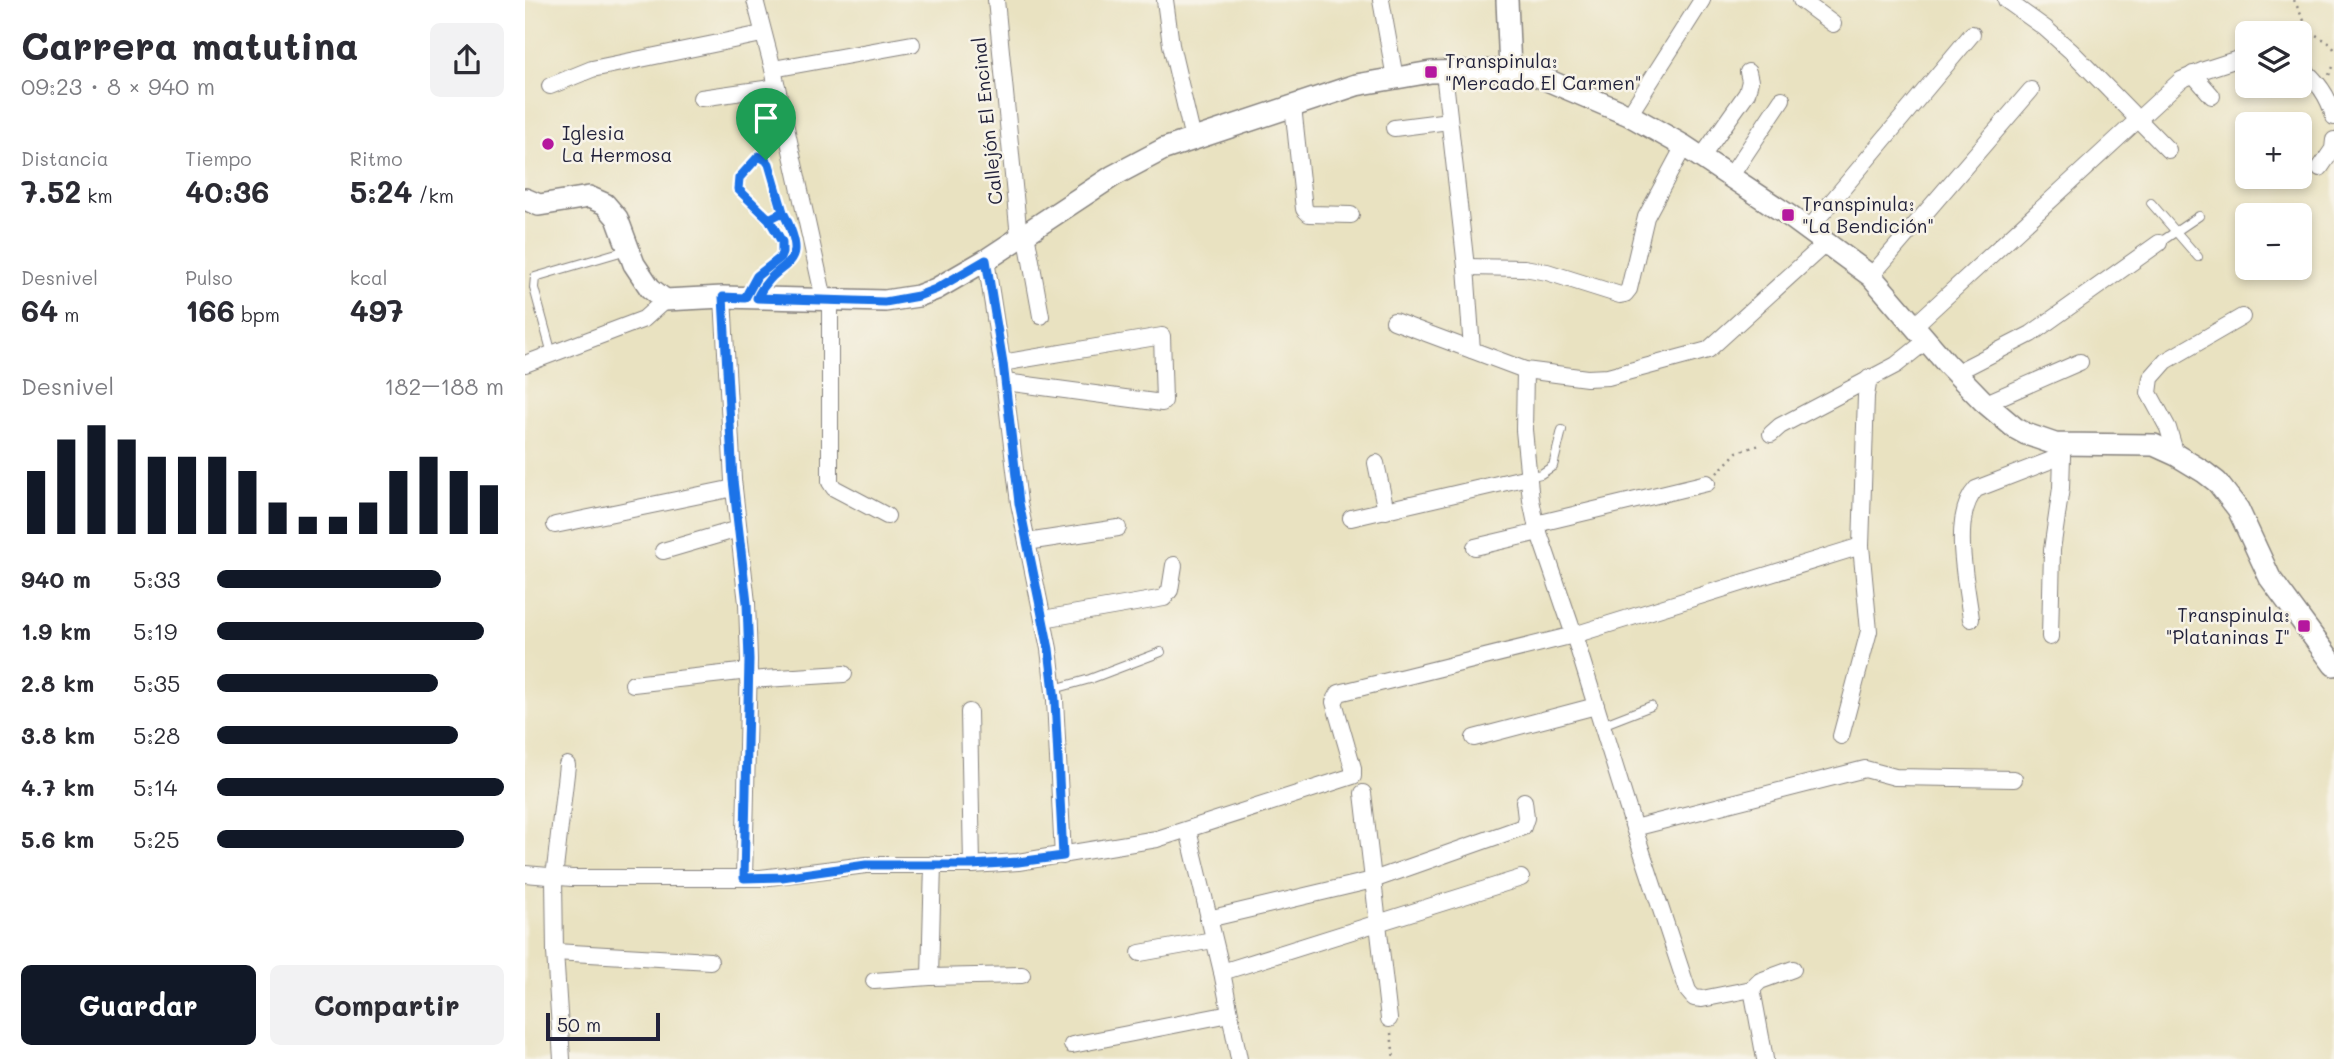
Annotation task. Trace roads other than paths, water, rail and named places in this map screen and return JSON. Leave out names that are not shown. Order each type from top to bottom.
[{"type":"street","points":[[755,0],[827,300],[830,482],[833,487],[887,516]]},
{"type":"street","name":"Callejón El Encinal","points":[[996,0],[1023,235],[1041,316]]},
{"type":"street","points":[[1165,0],[1171,46],[1193,139]]},
{"type":"street","points":[[1381,0],[1395,78]]},
{"type":"street","points":[[1507,0],[1510,69]]},
{"type":"street","points":[[1629,115],[1702,0]]},
{"type":"street","points":[[1801,0],[1833,24]]},
{"type":"street","points":[[2006,0],[2045,28],[2072,52],[2168,150]]},
{"type":"street","points":[[550,86],[592,69],[762,34]]},
{"type":"street","points":[[1808,230],[1972,34]]},
{"type":"street","points":[[773,68],[912,44]]},
{"type":"street","points":[[1771,433],[1896,365],[1920,333],[2181,80],[2235,60]]},
{"type":"street","points":[[525,365],[644,319],[665,300],[723,297],[885,302],[918,296],[936,289],[986,260],[1135,164],[1164,149],[1356,85],[1444,72],[1510,69],[1533,75],[1629,115],[1693,152],[1808,230],[1871,276],[1955,373],[1986,403],[2015,428],[2062,450]]},
{"type":"street","points":[[1444,72],[1466,267],[1472,350]]},
{"type":"street","points":[[1466,267],[1524,268],[1547,272],[1620,295],[1625,294],[1629,289],[1646,216],[1693,152],[1747,93],[1750,85],[1748,72]]},
{"type":"street","points":[[2193,74],[2212,96]]},
{"type":"street","points":[[2312,77],[2327,96],[2334,117]]},
{"type":"street","points":[[701,97],[777,87]]},
{"type":"street","points":[[1871,276],[2031,90]]},
{"type":"street","points":[[1730,177],[1781,99]]},
{"type":"street","points":[[1293,106],[1304,209],[1309,214],[1351,215]]},
{"type":"street","points":[[1394,128],[1449,121]]},
{"type":"street","points":[[2320,168],[2333,149],[2334,140]]},
{"type":"street","points":[[525,199],[539,205],[589,197],[605,204],[617,218],[634,264],[650,288],[665,300]]},
{"type":"street","points":[[1394,321],[1525,370],[1587,378],[1608,377],[1708,350],[1826,243]]},
{"type":"street","points":[[1955,373],[2031,334],[2159,243]]},
{"type":"street","points":[[986,260],[1003,363],[1019,503],[1043,619],[1054,689],[1063,856]]},
{"type":"street","points":[[723,297],[734,488],[747,603],[744,878]]},
{"type":"street","points":[[2176,455],[2168,428],[2149,393],[2153,374],[2166,361],[2242,317]]},
{"type":"street","points":[[1003,363],[1162,336],[1162,403],[1005,382]]},
{"type":"street","points":[[1986,403],[2080,362]]},
{"type":"street","points":[[1525,370],[1524,430],[1528,477],[1537,528],[1688,991],[1694,998],[1702,999],[1752,989],[1760,981],[1793,970]]},
{"type":"street","points":[[1841,736],[1869,631],[1861,546],[1866,396],[1869,378]]},
{"type":"street","points":[[1971,619],[1962,534],[1972,492],[2062,450],[2154,445],[2204,472],[2229,495],[2275,586],[2334,665]]},
{"type":"street","points":[[2050,637],[2052,550],[2061,488],[2062,450]]},
{"type":"street","points":[[1375,463],[1386,510]]},
{"type":"street","points":[[1351,518],[1528,477]]},
{"type":"street","points":[[1475,547],[1707,483]]},
{"type":"street","points":[[555,525],[734,488]]},
{"type":"street","points":[[1027,541],[1118,528]]},
{"type":"street","points":[[663,551],[738,529]]},
{"type":"street","points":[[525,874],[554,878],[782,877],[859,866],[1018,862],[1143,842],[1353,776],[1334,702],[1339,693],[1574,635],[1861,546]]},
{"type":"street","points":[[1043,619],[1164,598],[1170,590],[1174,565]]},
{"type":"street","points":[[633,684],[748,675],[844,674]]},
{"type":"street","points":[[1474,738],[1596,706]]},
{"type":"street","points":[[969,712],[972,865]]},
{"type":"street","points":[[562,1059],[555,952],[554,878],[567,765]]},
{"type":"street","points":[[1634,828],[1865,769],[1895,778],[2014,779]]},
{"type":"street","points":[[1363,793],[1389,1019]]},
{"type":"street","points":[[1208,919],[1373,880],[1523,827],[1527,818],[1524,801]]},
{"type":"street","points":[[1188,830],[1222,972],[1239,1059]]},
{"type":"street","points":[[930,976],[933,864]]},
{"type":"street","points":[[1222,972],[1521,878]]},
{"type":"street","points":[[1140,953],[1213,940]]},
{"type":"street","points":[[555,952],[710,961]]},
{"type":"street","points":[[874,981],[930,976],[1022,975]]},
{"type":"street","points":[[1752,989],[1765,1059]]},
{"type":"street","points":[[1072,1045],[1230,1014]]},
{"type":"lane","points":[[759,156],[769,164],[796,249],[788,264],[765,282],[751,298],[757,276],[780,258],[782,253],[782,242],[769,219],[738,189],[739,178],[759,156]]},
{"type":"lane","points":[[2151,203],[2198,257]]},
{"type":"lane","points":[[769,219],[783,212]]},
{"type":"lane","points":[[2159,243],[2199,216]]},
{"type":"lane","points":[[552,354],[534,288],[535,277],[629,249]]},
{"type":"lane","points":[[1528,477],[1541,474],[1553,466],[1562,430]]},
{"type":"lane","points":[[1054,689],[1090,679],[1161,652]]},
{"type":"lane","points":[[1602,725],[1651,706]]},
{"type":"place","name":"Transpinula: \"Mercado El Carmen\"","points":[[1431,72]]},
{"type":"place","name":"Iglesia La Hermosa","points":[[548,144]]},
{"type":"place","name":"Transpinula: \"La Bendición\"","points":[[1788,215]]},
{"type":"place","name":"Transpinula: \"Plataninas I\"","points":[[2304,626]]}]
